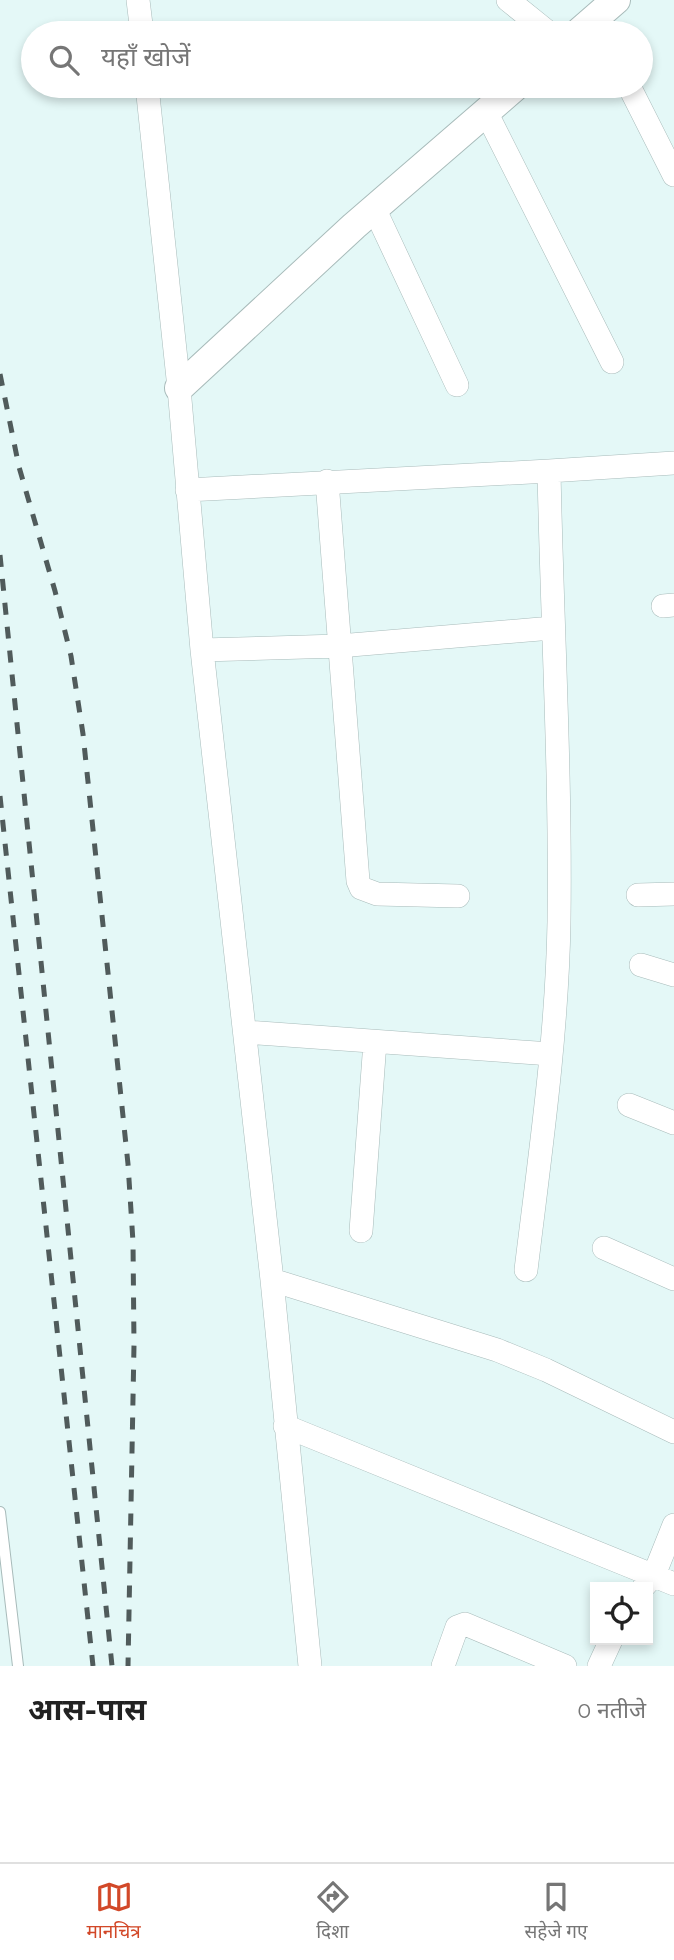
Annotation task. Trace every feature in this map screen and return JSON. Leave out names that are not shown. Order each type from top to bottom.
[{"type":"street","points":[[138,0],[141,21]]},
{"type":"street","points":[[508,0],[534,21]]},
{"type":"street","points":[[148,98],[179,388],[202,650],[272,1280],[310,1666]]},
{"type":"street","points":[[179,388],[374,208],[502,98]]},
{"type":"street","points":[[635,98],[674,175]]},
{"type":"street","points":[[486,112],[612,362]]},
{"type":"street","points":[[374,208],[457,385]]},
{"type":"street","points":[[187,490],[674,463]]},
{"type":"street","points":[[526,1270],[551,1054],[559,923],[549,471]]},
{"type":"street","points":[[327,481],[358,881],[361,888],[377,894],[458,896]]},
{"type":"street","points":[[202,650],[339,646],[552,628]]},
{"type":"street","points":[[638,895],[674,894]]},
{"type":"street","points":[[641,965],[674,975]]},
{"type":"street","points":[[245,1032],[551,1054]]},
{"type":"street","points":[[361,1231],[375,1042]]},
{"type":"street","points":[[629,1105],[674,1124]]},
{"type":"street","points":[[604,1248],[674,1279]]},
{"type":"street","points":[[272,1280],[497,1349],[547,1370],[674,1432]]},
{"type":"street","points":[[285,1426],[657,1582],[674,1525]]},
{"type":"street","points":[[443,1666],[457,1627],[466,1624],[565,1666]]},
{"type":"street","points":[[600,1666],[609,1645]]},
{"type":"lane","points":[[0,1513],[18,1666]]},
{"type":"railway","points":[[0,374],[19,467],[71,656],[83,734],[128,1164],[133,1242],[134,1345],[128,1666]]},
{"type":"railway","points":[[0,555],[112,1666]]},
{"type":"railway","points":[[0,796],[93,1666]]}]
